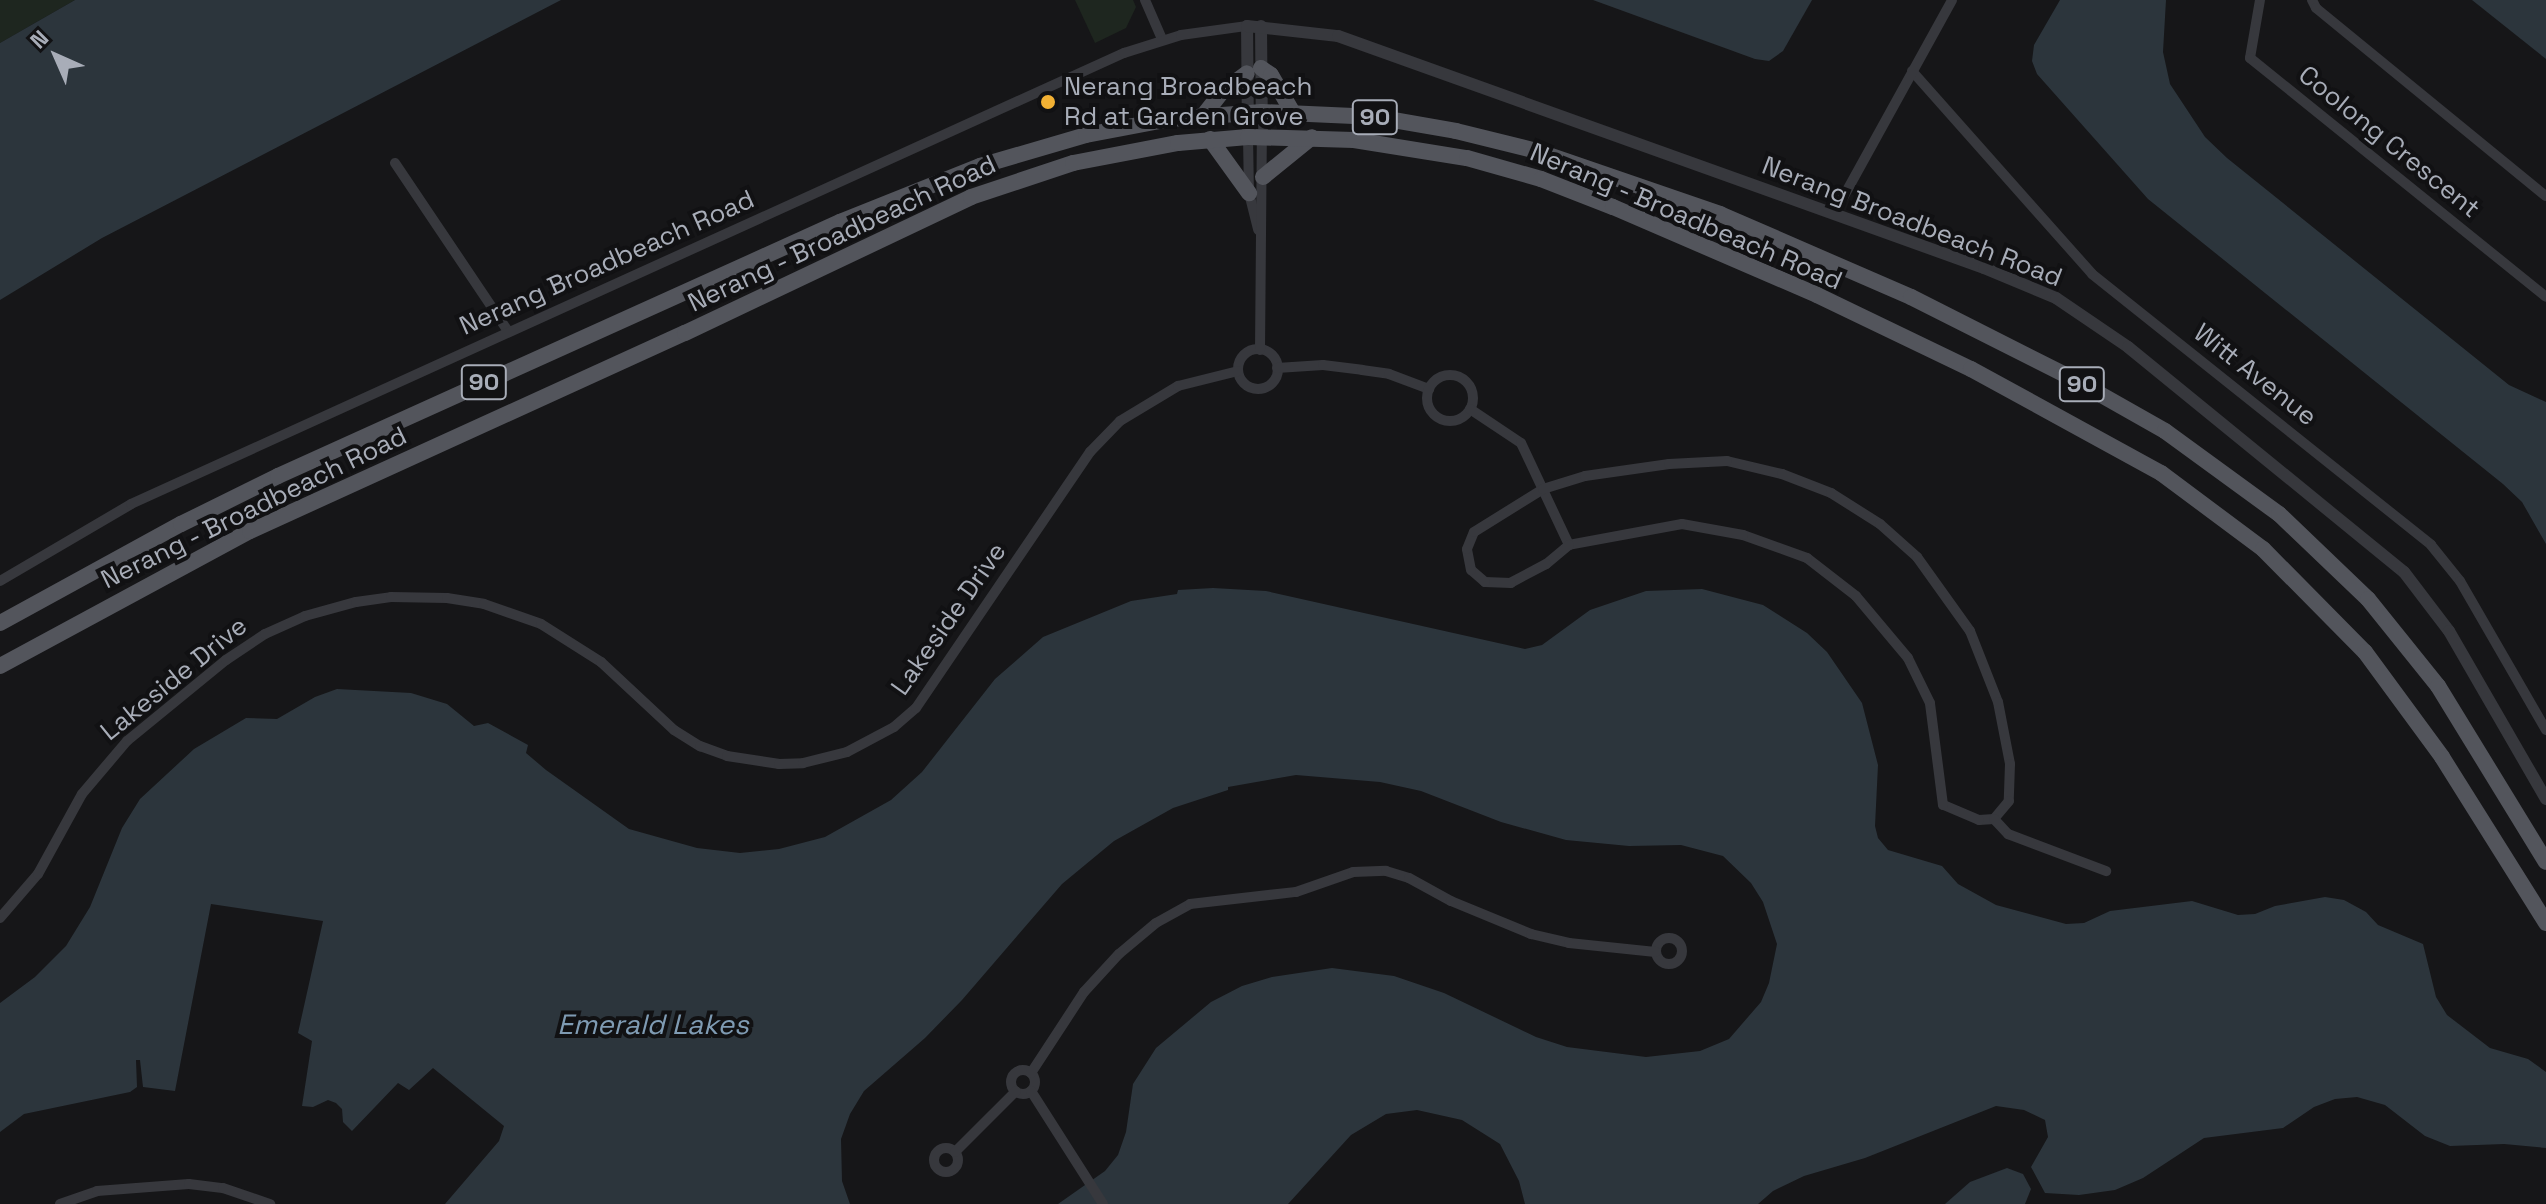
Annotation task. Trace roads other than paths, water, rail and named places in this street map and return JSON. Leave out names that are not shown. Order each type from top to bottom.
[{"type":"main road","points":[[1203,116],[1222,92],[1254,71],[1271,75],[1293,113]]},
{"type":"main road","name":"Nerang - Broadbeach Road","points":[[0,623],[181,524],[278,476],[884,204],[980,166],[1054,143],[1125,126],[1203,116],[1255,112],[1376,117],[1470,134],[1565,159],[1760,230],[1911,297],[2062,373],[2165,431],[2279,514],[2368,599],[2452,706],[2546,862]]},
{"type":"main road","points":[[1263,177],[1312,137]]},
{"type":"main road","name":"Nerang - Broadbeach Road","points":[[0,666],[250,531],[685,333],[935,212],[1006,184],[1073,163],[1210,139],[1312,137],[1432,151],[1502,167],[1574,191],[1817,295],[1971,369],[2161,473],[2263,549],[2365,652],[2442,757],[2546,923]]},
{"type":"main road","points":[[1210,139],[1249,193]]},
{"type":"street","points":[[1145,0],[1162,39]]},
{"type":"street","points":[[1834,214],[1952,0]]},
{"type":"street","name":"Coolong Crescent","points":[[2260,0],[2250,58],[2546,297]]},
{"type":"street","points":[[2312,0],[2316,8],[2546,196]]},
{"type":"street","points":[[1247,26],[1254,71],[1255,112],[1249,193],[1260,236]]},
{"type":"street","name":"Nerang Broadbeach Road","points":[[0,581],[131,504],[1124,53],[1162,39],[1247,26],[1309,30],[1364,44],[2023,282],[2079,311],[2404,572],[2434,607],[2546,799]]},
{"type":"street","points":[[1254,71],[1261,26]]},
{"type":"street","name":"Witt Avenue","points":[[1912,71],[2092,274],[2431,545],[2460,581],[2546,730]]},
{"type":"street","points":[[1255,137],[1263,177],[1260,350]]},
{"type":"street","points":[[395,163],[508,331]]},
{"type":"street","points":[[1260,350],[1272,356],[1277,368],[1273,382],[1258,389],[1243,383],[1238,371],[1245,354],[1260,350]]},
{"type":"street","points":[[1277,368],[1323,365],[1362,370],[1389,374],[1429,389]]},
{"type":"street","name":"Lakeside Drive","points":[[0,918],[38,874],[82,794],[127,741],[226,660],[265,634],[305,616],[356,602],[391,597],[447,598],[484,604],[541,624],[601,662],[674,730],[700,746],[727,756],[779,764],[803,763],[847,752],[894,727],[916,708],[1090,452],[1120,421],[1178,386],[1238,371]]},
{"type":"street","points":[[1448,375],[1464,379],[1473,393],[1470,409],[1457,420],[1440,418],[1429,406],[1429,389],[1440,377],[1448,375]]},
{"type":"street","points":[[1470,409],[1521,443],[1569,545]]},
{"type":"street","points":[[1727,461],[1782,474],[1831,493],[1880,524],[1917,557],[1970,631],[1992,687],[2010,764],[2009,801],[1994,819],[1979,820],[1943,805],[1930,703],[1908,658],[1856,596],[1807,558],[1743,535],[1682,524],[1569,545],[1546,564],[1511,583],[1485,582],[1471,570],[1467,549],[1474,532],[1543,489],[1585,476],[1669,464],[1727,461]]},
{"type":"street","points":[[1994,819],[2008,834],[2106,871]]},
{"type":"street","points":[[1031,1073],[1084,992],[1119,954],[1156,923],[1190,904],[1296,892],[1353,872],[1386,871],[1409,878],[1462,906],[1531,934],[1569,943],[1656,952]]},
{"type":"street","points":[[1016,1091],[1011,1083],[1014,1074],[1022,1070],[1031,1073],[1035,1082],[1031,1091]]},
{"type":"street","points":[[955,1152],[1016,1091],[1031,1091]]},
{"type":"street","points":[[1031,1091],[1103,1204]]},
{"type":"street","points":[[60,1204],[97,1191],[151,1184],[189,1184],[223,1188],[270,1204]]},
{"type":"water","points":[[75,0],[561,0],[102,238],[0,300],[0,43]]},
{"type":"water","points":[[1593,0],[1812,0],[1783,51],[1769,61],[1755,59]]},
{"type":"water","points":[[2060,0],[2166,0],[2163,52],[2170,84],[2205,137],[2509,385],[2546,402],[2546,544],[2522,502],[2503,484],[2148,199],[2037,74],[2032,61],[2034,45]]},
{"type":"water","points":[[2472,0],[2546,0],[2546,59]]},
{"type":"water","name":"Emerald Lakes","points":[[1702,589],[1763,605],[1807,633],[1827,652],[1862,703],[1878,765],[1875,826],[1878,838],[1888,850],[1942,866],[1958,884],[1996,905],[2066,924],[2084,923],[2110,911],[2192,901],[2238,915],[2255,914],[2275,906],[2325,897],[2344,900],[2366,912],[2378,925],[2423,944],[2436,997],[2447,1015],[2490,1048],[2528,1059],[2546,1072],[2546,1148],[2504,1144],[2450,1146],[2425,1136],[2385,1105],[2357,1097],[2335,1099],[2314,1107],[2283,1128],[2204,1138],[2143,1178],[2115,1190],[2079,1195],[2045,1193],[2031,1167],[2048,1137],[2045,1120],[2024,1110],[1996,1106],[1865,1158],[1804,1176],[1773,1191],[1758,1204],[1525,1204],[1519,1181],[1500,1144],[1462,1120],[1417,1110],[1386,1114],[1351,1135],[1288,1204],[1058,1204],[1105,1171],[1118,1155],[1126,1132],[1133,1084],[1156,1048],[1211,1002],[1242,986],[1272,977],[1332,968],[1394,976],[1444,993],[1536,1037],[1567,1047],[1646,1057],[1700,1051],[1729,1039],[1761,1002],[1769,983],[1777,944],[1763,902],[1751,883],[1723,856],[1681,845],[1629,846],[1566,840],[1501,822],[1421,791],[1380,782],[1296,775],[1228,787],[1228,790],[1173,808],[1114,841],[1062,884],[962,1000],[925,1038],[864,1091],[850,1114],[841,1139],[842,1181],[850,1204],[445,1204],[499,1141],[504,1126],[433,1068],[409,1090],[398,1083],[352,1131],[343,1122],[342,1109],[336,1103],[328,1100],[313,1107],[302,1106],[312,1041],[298,1033],[323,921],[211,904],[175,1091],[143,1087],[140,1060],[136,1060],[137,1087],[130,1092],[24,1114],[0,1132],[0,1003],[35,977],[66,946],[90,907],[122,828],[140,799],[194,749],[246,718],[277,719],[315,697],[337,689],[411,693],[447,704],[474,726],[488,723],[528,745],[526,753],[546,770],[629,829],[697,848],[740,853],[779,849],[825,837],[891,800],[922,772],[995,679],[1043,637],[1131,601],[1177,594],[1178,590],[1266,591],[1525,649],[1542,645],[1590,610],[1646,591]]},
{"type":"water","points":[[2007,1168],[2023,1174],[2031,1189],[2025,1204],[1945,1204],[1970,1182]]},
{"type":"place","name":"Nerang Broadbeach Rd at Garden Grove","points":[[1048,102]]}]
